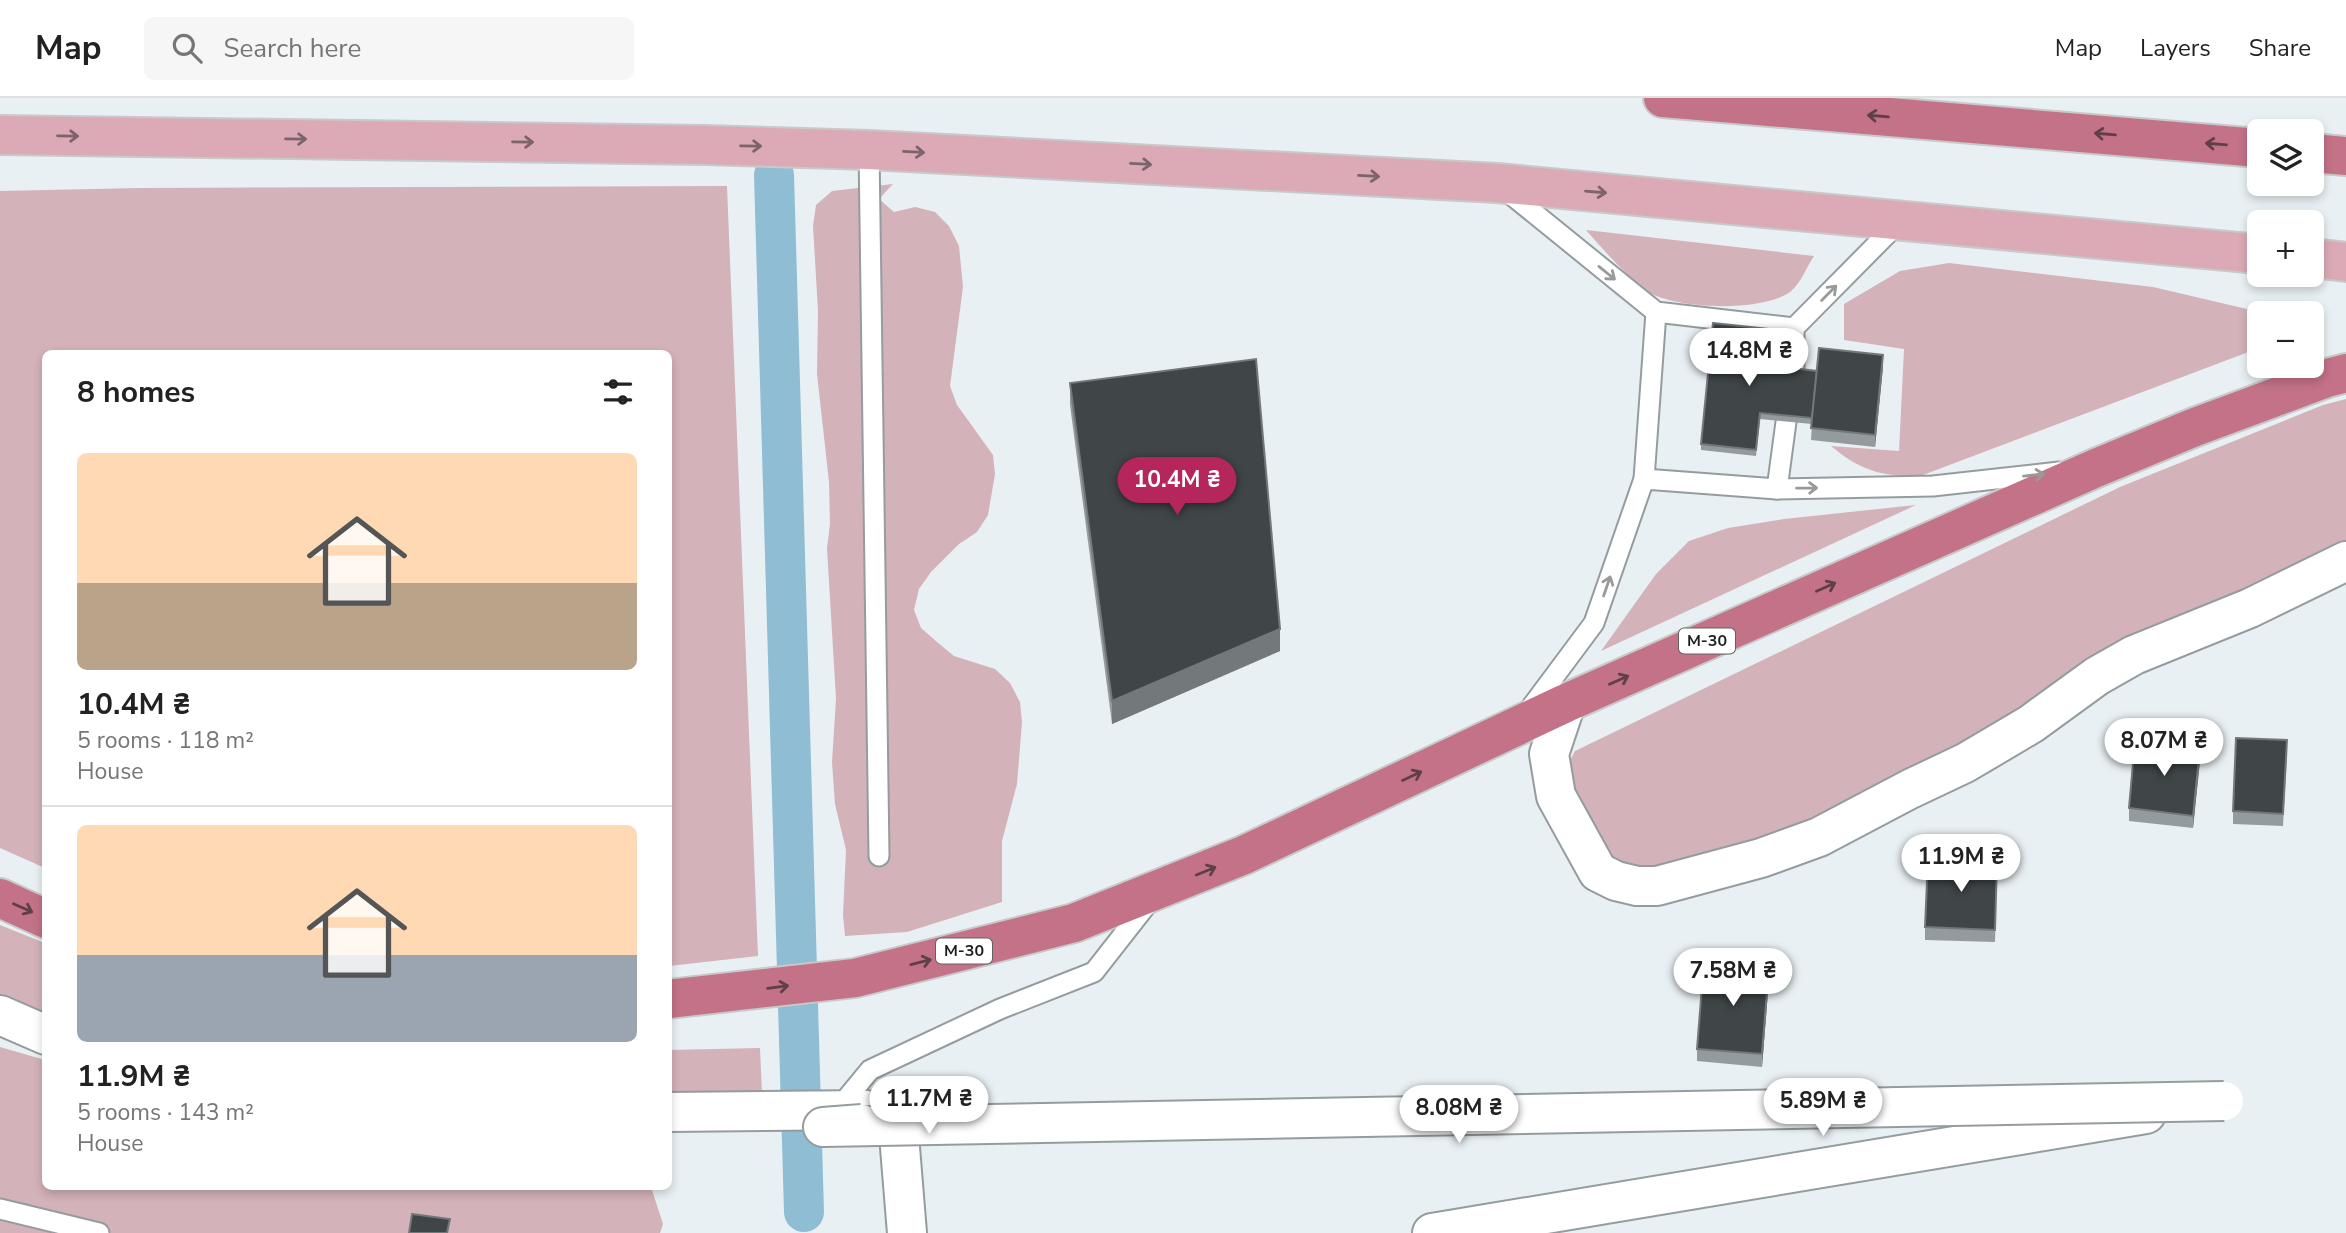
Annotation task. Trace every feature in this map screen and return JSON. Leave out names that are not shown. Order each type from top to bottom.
[{"type":"highway","points":[[1663,98],[2247,147]]},
{"type":"highway","points":[[2324,154],[2346,156]]},
{"type":"highway","name":"М-30","points":[[672,999],[855,978],[1074,923],[1244,855],[1566,703],[2096,468],[2195,426],[2346,373]]},
{"type":"highway","points":[[0,898],[42,917]]},
{"type":"main road","points":[[0,135],[797,146],[1497,183],[2247,253]]},
{"type":"main road","points":[[2324,259],[2346,262]]},
{"type":"street","points":[[1566,703],[1549,754],[1556,796],[1598,872],[1616,881],[1637,886],[1657,886],[1719,871],[1819,837],[1910,789],[1965,764],[2031,724],[2097,676],[2134,655],[2250,608],[2346,561]]},
{"type":"street","points":[[0,1015],[42,1033]]},
{"type":"street","points":[[824,1127],[2224,1101]]},
{"type":"street","points":[[672,1112],[2224,1101]]},
{"type":"street","points":[[1432,1233],[2224,1101]]},
{"type":"street","points":[[824,1127],[898,1124],[908,1233]]},
{"type":"lane","points":[[869,150],[878,856]]},
{"type":"lane","points":[[1497,183],[1656,312],[1794,328]]},
{"type":"lane","points":[[1794,374],[1794,328],[1901,220]]},
{"type":"lane","points":[[1518,725],[1594,623],[1644,479],[1656,312]]},
{"type":"lane","points":[[1777,489],[1786,422]]},
{"type":"lane","points":[[1644,479],[1777,489],[1933,486],[2096,468]]},
{"type":"lane","points":[[824,1127],[870,1070],[1000,1009],[1094,972],[1158,890]]},
{"type":"lane","points":[[0,1209],[99,1233]]},
{"type":"shaded area","points":[[893,184],[879,199],[894,212],[915,207],[935,212],[949,226],[959,246],[963,287],[950,386],[957,405],[993,455],[995,474],[988,515],[977,532],[959,544],[931,572],[919,589],[914,610],[921,628],[954,656],[995,669],[1010,683],[1020,702],[1022,722],[1017,784],[1002,841],[1002,902],[907,932],[845,936],[843,915],[846,850],[835,804],[832,762],[836,699],[827,548],[830,524],[829,482],[817,374],[818,311],[813,226],[816,205],[832,191]]},
{"type":"shaded area","points":[[727,186],[758,956],[672,966],[672,350],[42,350],[42,867],[0,848],[0,191]]},
{"type":"shaded area","points":[[1586,230],[1814,256],[1794,289],[1777,298],[1742,305],[1683,303],[1645,290]]},
{"type":"shaded area","points":[[1949,263],[2153,287],[2247,309],[2247,353],[1923,475],[1885,474],[1853,462],[1831,446],[1899,451],[1904,349],[1844,340],[1844,304],[1900,271]]},
{"type":"shaded area","points":[[2346,399],[2346,553],[1897,786],[1705,861],[1622,875],[1581,818],[1567,766],[1575,751],[2120,487],[2323,405]]},
{"type":"shaded area","points":[[1916,505],[1601,651],[1656,574],[1689,541],[1728,528],[1784,519]]},
{"type":"shaded area","points":[[0,925],[42,942],[42,1013],[0,997]]},
{"type":"shaded area","points":[[0,1047],[42,1059],[42,1190],[652,1190],[663,1224],[660,1233],[0,1233]]},
{"type":"shaded area","points":[[760,1048],[762,1093],[672,1111],[672,1050]]},
{"type":"building","points":[[1713,323],[1768,329],[1765,365],[1817,371],[1812,418],[1760,413],[1756,450],[1701,444]]},
{"type":"building","points":[[1819,348],[1883,355],[1875,435],[1811,428]]},
{"type":"building","points":[[1256,359],[1280,629],[1112,701],[1070,383]]},
{"type":"building","points":[[2236,738],[2287,740],[2283,814],[2233,811]]},
{"type":"building","points":[[2135,741],[2200,748],[2193,816],[2129,808]]},
{"type":"building","points":[[1928,858],[1997,860],[1995,930],[1925,927]]},
{"type":"building","points":[[1704,961],[1769,966],[1762,1054],[1697,1049]]},
{"type":"building","points":[[412,1214],[450,1219],[447,1233],[409,1233]]},
{"type":"waterway","points":[[774,175],[804,1212]]}]
